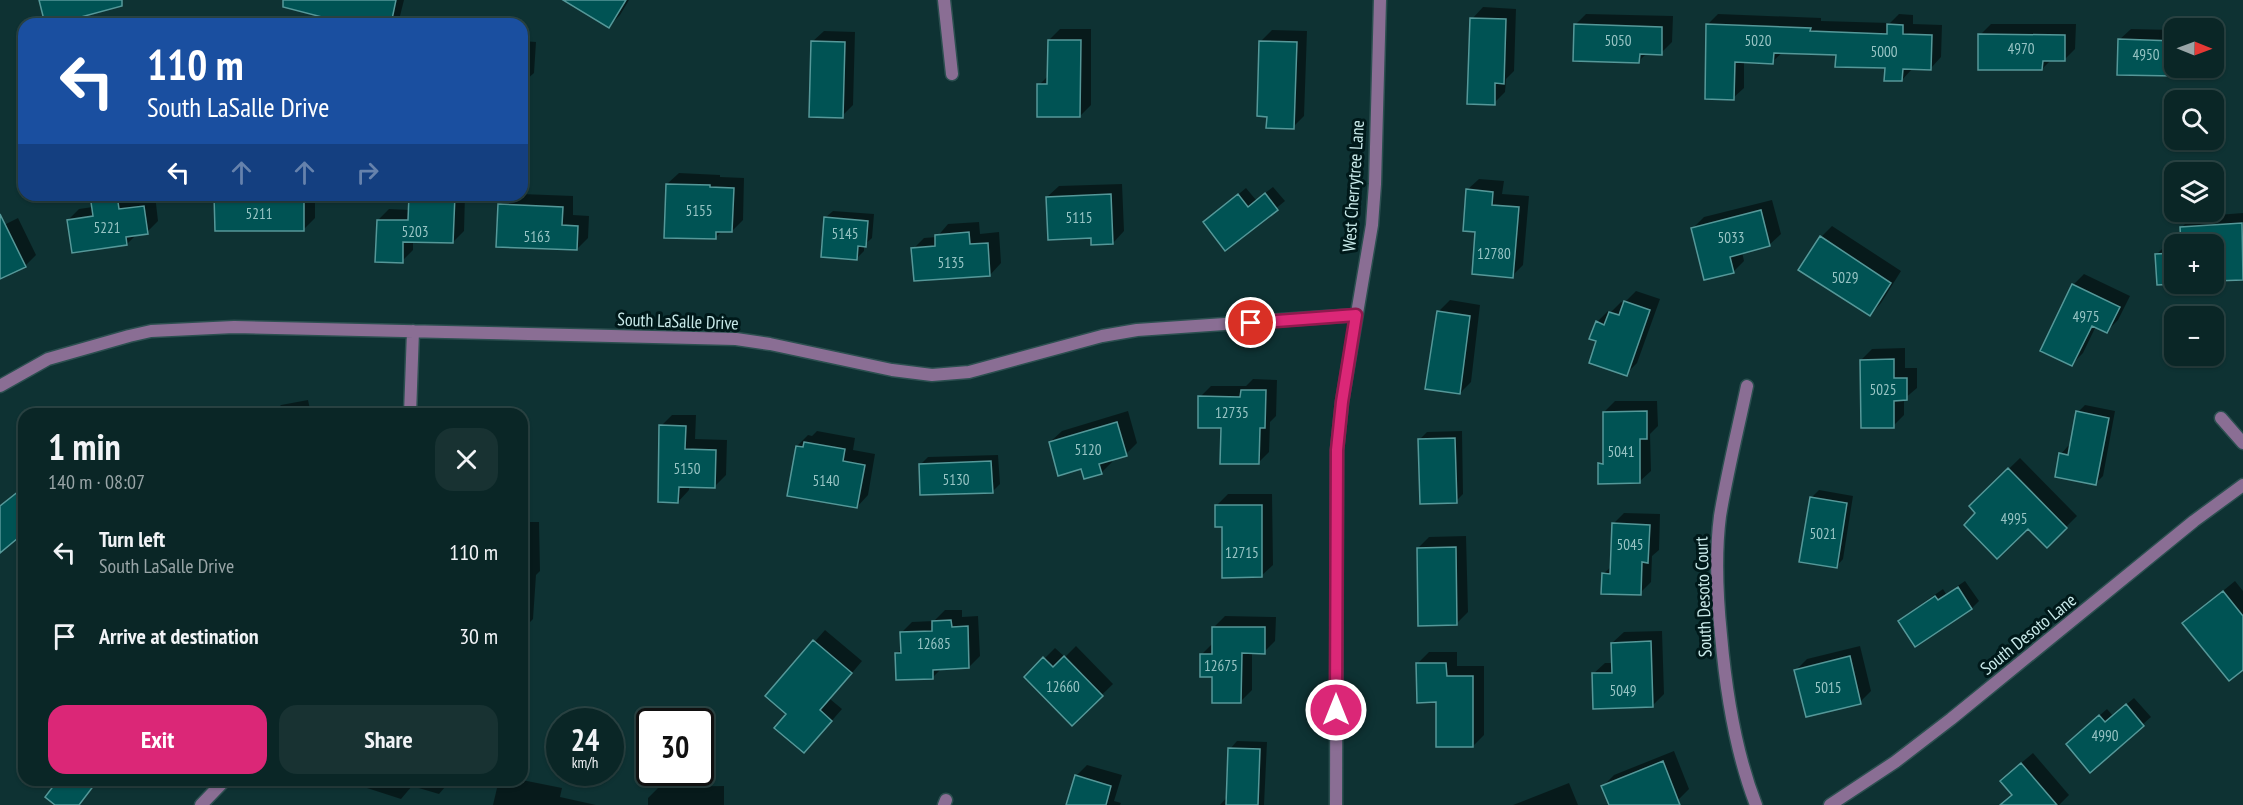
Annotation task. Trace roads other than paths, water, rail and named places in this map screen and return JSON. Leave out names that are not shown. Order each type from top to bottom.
[{"type":"street","points":[[944,0],[952,74]]},
{"type":"street","name":"West Cherrytree Lane","points":[[1336,805],[1337,450],[1342,402],[1372,225],[1380,0]]},
{"type":"street","name":"South LaSalle Drive","points":[[0,386],[48,359],[129,336],[151,332],[234,327],[736,339],[892,370],[932,375],[969,372],[1102,336],[1137,330],[1356,315]]},
{"type":"street","points":[[410,408],[413,331]]},
{"type":"street","name":"South Desoto Court","points":[[1747,386],[1720,517],[1717,556],[1718,606],[1730,713],[1746,778],[1756,805]]},
{"type":"street","points":[[2221,418],[2243,443]]},
{"type":"street","name":"South Desoto Lane","points":[[1830,805],[1895,762],[1951,719],[2243,484]]},
{"type":"street","points":[[201,805],[219,786]]}]
